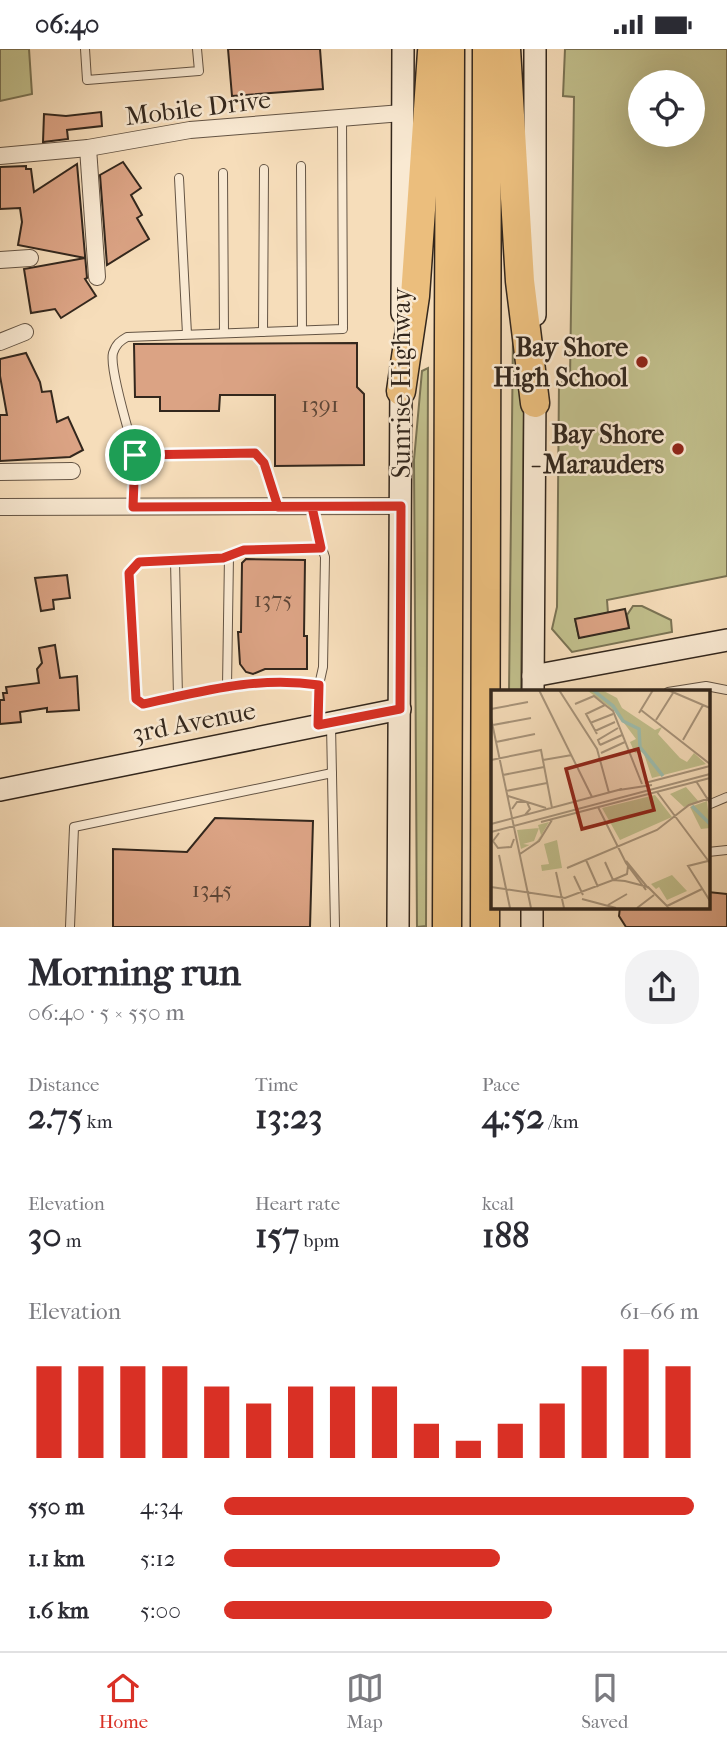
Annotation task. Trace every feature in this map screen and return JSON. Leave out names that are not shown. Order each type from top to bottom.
[{"type":"highway","points":[[401,391],[415,296],[433,49]]},
{"type":"highway","name":"Sunrise Highway","points":[[447,926],[450,49]]},
{"type":"highway","points":[[485,926],[487,49]]},
{"type":"highway","points":[[506,49],[520,281],[535,403]]},
{"type":"main road","name":"Sunrise Highway","points":[[398,926],[402,49]]},
{"type":"main road","points":[[535,49],[533,684],[727,640]]},
{"type":"main road","name":"3rd Avenue","points":[[0,790],[400,709]]},
{"type":"street","name":"Mobile Drive","points":[[0,156],[88,148],[190,130],[402,113]]},
{"type":"street","points":[[88,148],[97,277]]},
{"type":"street","points":[[0,260],[30,258]]},
{"type":"street","points":[[0,342],[25,332]]},
{"type":"street","points":[[0,472],[72,471]]},
{"type":"street","points":[[0,507],[401,506]]},
{"type":"lane","points":[[85,49],[87,80],[199,71],[197,49]]},
{"type":"lane","points":[[133,507],[135,455],[119,395],[112,355],[117,342],[127,337],[343,329],[342,118]]},
{"type":"lane","points":[[301,166],[302,330]]},
{"type":"lane","points":[[263,332],[264,169]]},
{"type":"lane","points":[[223,173],[225,333]]},
{"type":"lane","points":[[179,178],[187,334]]},
{"type":"lane","points":[[135,455],[255,453],[264,463],[278,507]]},
{"type":"lane","points":[[312,507],[325,557],[323,667],[319,685],[332,773],[335,926]]},
{"type":"lane","points":[[319,685],[291,681],[246,683],[143,704],[136,699],[129,573],[139,562],[223,558],[244,550],[321,548]]},
{"type":"lane","points":[[227,686],[229,556]]},
{"type":"lane","points":[[175,561],[177,697]]},
{"type":"lane","points":[[681,690],[706,686],[727,690]]},
{"type":"lane","points":[[70,926],[74,827],[332,773]]},
{"type":"lane","points":[[710,804],[727,797]]},
{"type":"shaded area","points":[[0,49],[29,49],[32,94],[0,101]]},
{"type":"shaded area","name":"Bay Shore High School","points":[[565,49],[727,49],[727,576],[607,600],[608,613],[575,619],[579,637],[629,628],[627,615],[633,606],[642,606],[671,620],[672,632],[572,652],[552,629],[557,607],[559,383],[570,380],[574,97],[563,96]]},
{"type":"shaded area","points":[[513,334],[524,403],[521,690],[509,690]]},
{"type":"shaded area","points":[[428,368],[426,926],[417,927],[414,460],[422,371]]},
{"type":"building","points":[[228,49],[320,49],[323,89],[232,96]]},
{"type":"building","points":[[101,112],[102,126],[67,130],[68,139],[43,142],[44,114],[66,116]]},
{"type":"building","points":[[123,162],[141,188],[131,195],[142,215],[137,218],[149,239],[107,265],[100,175]]},
{"type":"building","points":[[77,164],[87,278],[85,279],[96,296],[61,318],[55,309],[31,313],[24,269],[85,258],[18,245],[22,222],[20,208],[0,209],[0,167],[26,166],[26,169],[31,169],[34,192]]},
{"type":"building","points":[[357,343],[357,387],[364,394],[364,465],[275,466],[275,395],[220,395],[219,411],[160,411],[160,397],[135,397],[134,344]]},
{"type":"building","points":[[26,353],[42,392],[51,391],[57,422],[68,417],[83,450],[70,457],[0,461],[0,415],[7,415],[0,376],[0,359]]},
{"type":"building","points":[[246,559],[305,560],[304,636],[307,636],[307,669],[265,669],[253,674],[246,672],[240,664],[238,632],[241,632],[242,563]]},
{"type":"building","points":[[67,575],[70,598],[53,600],[54,609],[41,611],[35,578]]},
{"type":"building","points":[[625,609],[629,628],[579,638],[575,619]]},
{"type":"building","points":[[55,645],[60,678],[77,676],[79,710],[47,712],[47,708],[20,712],[21,722],[0,724],[0,700],[4,700],[6,687],[39,683],[37,669],[42,663],[39,648]]},
{"type":"building","points":[[215,818],[313,821],[310,927],[113,927],[113,849],[187,852]]},
{"type":"building","points":[[710,892],[727,894],[727,927],[626,927],[619,916],[620,909],[710,909]]},
{"type":"place","name":"Bay Shore High School","points":[[642,362]]},
{"type":"place","name":"Bay Shore - Marauders","points":[[678,449]]},
{"type":"route","points":[[135,455],[133,507],[278,507],[401,506],[400,709],[318,725],[319,685],[291,681],[246,683],[143,704],[136,699],[129,573],[139,562],[223,558],[244,550],[321,548],[312,507],[278,507],[264,463],[255,453],[135,455]]}]
